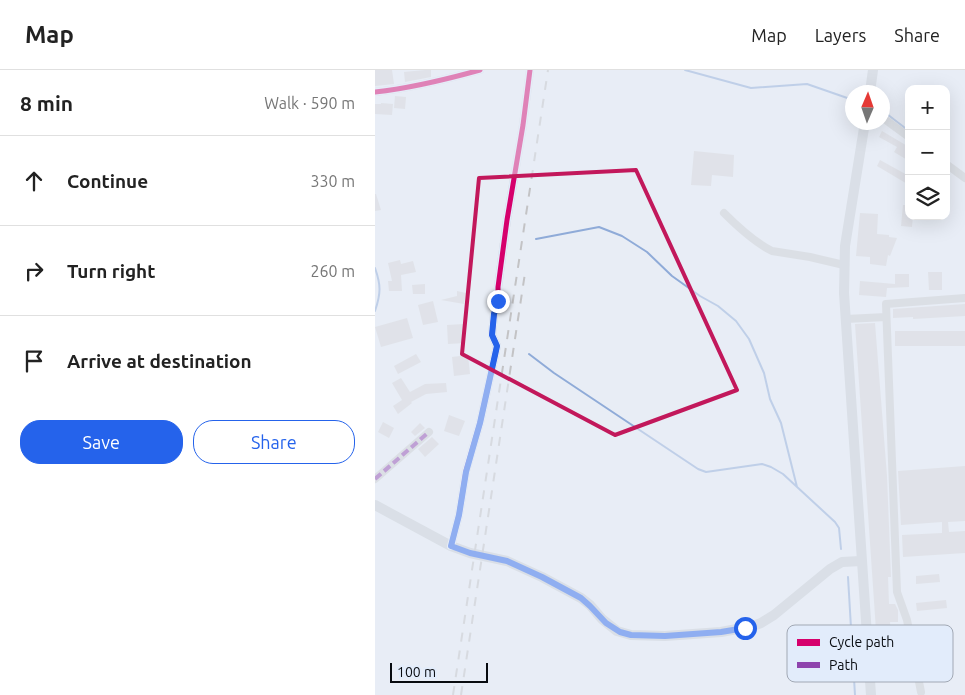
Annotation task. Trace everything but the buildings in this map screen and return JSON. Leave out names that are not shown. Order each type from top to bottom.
[{"type":"main road","points":[[871,85],[873,70]]},
{"type":"main road","points":[[864,130],[845,246],[844,265],[866,625]]},
{"type":"main road","points":[[375,505],[451,546],[470,553],[507,561],[524,568],[581,598],[606,623],[617,630],[627,634],[638,635],[665,636],[721,632],[761,623],[774,615],[830,569],[857,552],[860,544]]},
{"type":"main road","points":[[842,562],[861,561]]},
{"type":"main road","points":[[870,682],[871,695]]},
{"type":"street","points":[[375,92],[440,82],[480,70]]},
{"type":"street","points":[[451,546],[459,515],[466,472],[480,423],[497,346],[492,335],[494,314],[498,301],[498,287],[507,220],[523,125],[529,72],[521,70]]},
{"type":"street","points":[[890,123],[905,134]]},
{"type":"street","points":[[950,167],[965,178]]},
{"type":"street","points":[[724,213],[747,235],[772,251],[844,265]]},
{"type":"street","points":[[908,625],[897,592],[886,304],[965,298]]},
{"type":"street","points":[[846,319],[886,317]]},
{"type":"street","points":[[375,479],[429,432]]},
{"type":"street","points":[[919,682],[921,692]]},
{"type":"highlighted area","points":[[636,170],[737,390],[615,435],[462,354],[479,178]]},
{"type":"waterway","points":[[685,70],[751,88],[807,84],[845,97]]},
{"type":"waterway","points":[[890,116],[908,130]]},
{"type":"waterway","points":[[536,239],[599,227],[622,236],[647,252],[672,276],[718,306],[736,321],[749,339],[764,373],[770,399],[781,423],[797,487]]},
{"type":"waterway","points":[[375,268],[379,289],[375,311]]},
{"type":"waterway","points":[[529,354],[554,373],[698,469],[706,472],[762,464],[783,474],[835,522],[839,528],[841,549]]},
{"type":"waterway","points":[[848,577],[851,625]]},
{"type":"waterway","points":[[854,682],[855,695]]},
{"type":"railway","points":[[453,695],[548,70]]},
{"type":"railway","points":[[461,695],[525,273]]},
{"type":"marked path","points":[[375,479],[429,432]]},
{"type":"cycle path","points":[[375,92],[428,83],[480,70]]},
{"type":"cycle path","points":[[451,546],[459,515],[466,471],[480,423],[497,346],[492,335],[494,314],[498,301],[498,287],[507,220],[530,70]]},
{"type":"route","points":[[498,301],[494,314],[492,335],[497,346],[480,423],[466,472],[455,535],[451,546],[470,553],[507,561],[542,577],[581,598],[606,623],[620,632],[631,635],[665,636],[721,632],[745,628]]}]
